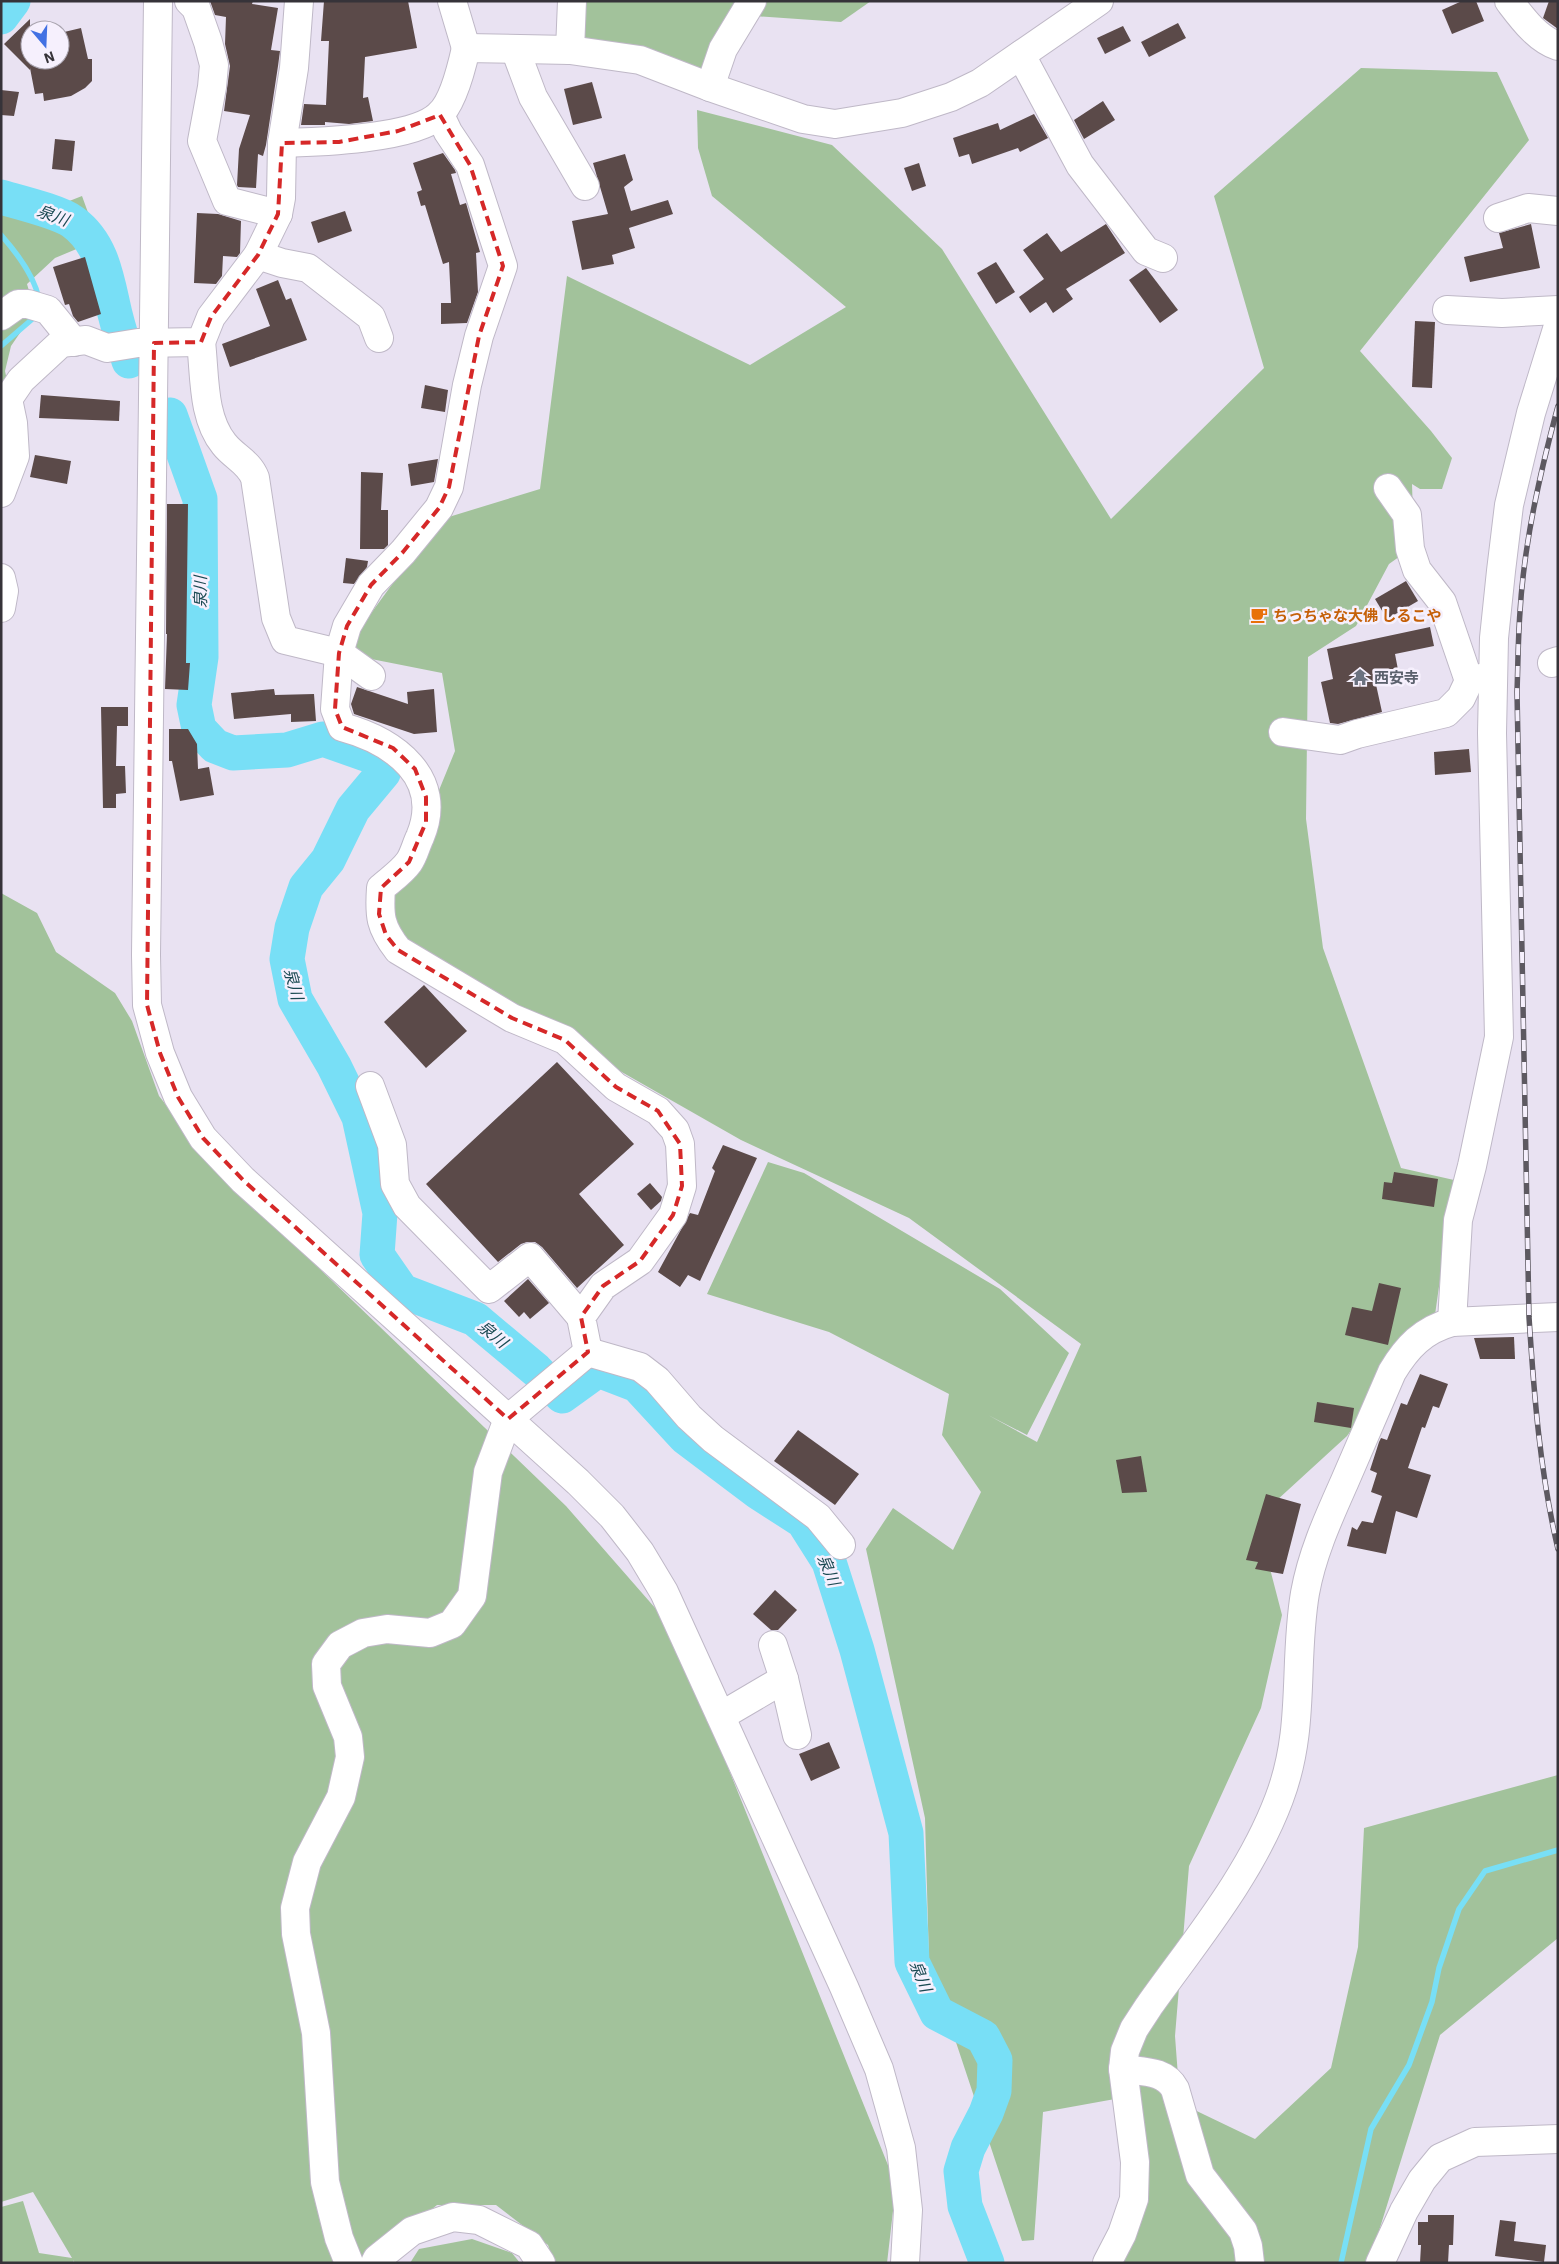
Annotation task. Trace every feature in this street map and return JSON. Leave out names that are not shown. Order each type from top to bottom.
[{"type":"street","points":[[158,1],[146,343],[146,955],[147,1006],[160,1053],[178,1097],[203,1138],[243,1180],[584,1488],[612,1516],[640,1552],[664,1592],[844,1987],[879,2069],[901,2148],[908,2210],[904,2263]]},
{"type":"street","points":[[189,1],[196,8],[214,65],[212,88],[202,141],[227,201],[278,214]]},
{"type":"street","points":[[299,1],[294,68],[282,144],[281,198],[278,214],[258,255],[212,318],[201,342],[210,420],[224,444],[252,468],[255,478],[276,618],[285,640],[339,652],[370,676]]},
{"type":"street","points":[[282,144],[339,142],[398,132],[423,125],[440,115],[458,81],[466,48],[452,1]]},
{"type":"street","points":[[570,50],[572,1]]},
{"type":"street","points":[[710,87],[723,49],[752,1]]},
{"type":"street","points":[[466,48],[570,50],[640,60],[710,87],[803,119],[835,124],[902,113],[952,97],[980,83],[1099,1]]},
{"type":"street","points":[[1509,1],[1521,17],[1546,42],[1558,46]]},
{"type":"street","points":[[515,49],[533,97],[585,186]]},
{"type":"street","points":[[1021,55],[1080,165],[1146,251],[1163,258]]},
{"type":"street","points":[[440,115],[448,132],[470,165],[503,266],[479,336],[449,487],[439,508],[404,552],[371,585],[348,626],[339,652],[334,709],[342,727],[362,732],[393,748],[414,769],[426,797],[426,822],[409,862],[381,888],[380,914],[386,935],[398,950],[512,1018],[565,1040],[616,1088],[658,1111],[674,1130],[680,1144],[682,1186],[673,1215],[640,1261],[603,1286],[581,1317]]},
{"type":"street","points":[[1498,218],[1528,208],[1558,211]]},
{"type":"street","points":[[258,255],[282,263],[308,268],[371,317],[379,338]]},
{"type":"street","points":[[1,316],[18,304],[38,307],[74,342]]},
{"type":"street","points":[[1447,310],[1502,312],[1558,310]]},
{"type":"street","points":[[1283,732],[1340,740],[1357,734],[1446,713],[1481,678],[1494,638],[1509,505],[1531,413],[1558,326]]},
{"type":"street","points":[[1,493],[15,456],[13,423],[8,399],[21,380],[62,343],[86,340],[107,348],[146,343],[201,342]]},
{"type":"street","points":[[1388,488],[1407,515],[1410,549],[1417,570],[1442,602],[1481,678],[1492,734],[1499,1037],[1472,1166],[1458,1220],[1452,1322]]},
{"type":"street","points":[[1,578],[4,590],[1,608]]},
{"type":"street","points":[[370,1086],[392,1145],[395,1184],[407,1206],[489,1289],[530,1257],[581,1317],[588,1352]]},
{"type":"street","points":[[1107,2263],[1122,2234],[1134,2199],[1135,2162],[1123,2069],[1125,2051],[1134,2029],[1245,1872],[1280,1798],[1293,1753],[1299,1702],[1300,1635],[1305,1593],[1318,1543],[1392,1372],[1405,1352],[1424,1335],[1440,1325],[1452,1322],[1558,1317]]},
{"type":"street","points":[[349,2263],[338,2238],[325,2182],[316,2033],[296,1934],[295,1908],[307,1862],[340,1797],[350,1757],[348,1738],[326,1686],[326,1664],[340,1645],[363,1633],[387,1629],[430,1633],[452,1624],[472,1596],[488,1472],[508,1418],[588,1352]]},
{"type":"street","points":[[588,1352],[640,1367],[657,1380],[689,1417],[713,1439],[818,1518],[841,1545]]},
{"type":"street","points":[[773,1645],[784,1679],[797,1735]]},
{"type":"street","points":[[721,1716],[784,1679]]},
{"type":"street","points":[[1123,2069],[1162,2075],[1171,2080],[1200,2175],[1243,2231],[1248,2246],[1250,2263]]},
{"type":"street","points":[[1380,2263],[1404,2211],[1422,2180],[1440,2158],[1475,2142],[1558,2139]]},
{"type":"street","points":[[375,2263],[412,2231],[453,2217],[479,2220],[529,2245],[541,2263]]},
{"type":"highlighted area","points":[[440,115],[470,165],[503,266],[479,336],[449,487],[439,508],[403,552],[371,585],[347,626],[339,653],[335,709],[342,727],[393,748],[415,769],[426,797],[426,822],[409,862],[381,888],[379,914],[386,935],[398,950],[512,1018],[565,1040],[616,1087],[658,1111],[680,1144],[682,1186],[673,1215],[640,1261],[603,1286],[581,1317],[588,1352],[508,1419],[243,1180],[203,1138],[178,1097],[160,1053],[147,1005],[154,343],[201,342],[211,317],[258,255],[278,214],[282,143],[339,142],[398,131]]},
{"type":"green space","points":[[574,1],[744,1],[711,75],[571,43]]},
{"type":"green space","points":[[763,1],[871,1],[841,22],[753,16]]},
{"type":"green space","points":[[1361,68],[1497,72],[1529,140],[1360,351],[1431,431],[1452,458],[1442,489],[1420,489],[1412,484],[1414,549],[1410,549],[1389,564],[1356,626],[1308,657],[1306,819],[1323,948],[1401,1168],[1454,1180],[1433,1329],[1391,1374],[1347,1436],[1264,1512],[1269,1565],[1282,1615],[1261,1708],[1189,1866],[1175,2036],[1180,2103],[1255,2139],[1331,2068],[1358,1947],[1364,1828],[1558,1775],[1558,1938],[1440,2035],[1369,2263],[1109,2263],[1134,2193],[1126,2097],[1043,2112],[1034,2240],[1022,2241],[929,1961],[925,1818],[866,1549],[893,1508],[953,1550],[981,1492],[942,1435],[949,1394],[829,1332],[707,1294],[768,1162],[804,1173],[1000,1289],[1069,1353],[1027,1435],[988,1415],[1037,1442],[1081,1344],[909,1218],[741,1140],[390,940],[381,888],[426,822],[455,751],[442,673],[351,655],[345,649],[439,520],[540,489],[567,276],[750,365],[846,307],[712,196],[698,148],[697,110],[832,145],[942,249],[1111,519],[1264,368],[1214,196]]},
{"type":"green space","points":[[82,196],[98,240],[55,258],[27,284],[35,311],[11,346],[5,371],[8,385],[1,411],[1,203],[44,211]]},
{"type":"green space","points":[[1,893],[37,913],[56,952],[115,993],[132,1021],[159,1096],[220,1173],[566,1506],[656,1609],[725,1760],[896,2185],[887,2263],[554,2263],[548,2245],[496,2205],[437,2205],[367,2263],[75,2263],[73,2260],[74,2263],[1,2263],[1,2207],[23,2201],[39,2253],[72,2258],[33,2192],[1,2202]]},
{"type":"green space","points":[[472,2239],[512,2253],[520,2263],[410,2263],[419,2249]]},
{"type":"building","points":[[210,1],[253,1],[252,4],[278,8],[271,50],[280,51],[266,145],[263,156],[258,154],[256,188],[238,187],[237,185],[239,149],[250,115],[224,111],[230,66],[225,44],[226,17],[215,15]]},
{"type":"building","points":[[324,1],[408,1],[417,48],[365,57],[363,98],[368,97],[373,121],[349,124],[325,122],[325,125],[301,125],[304,104],[326,105],[329,41],[321,41]]},
{"type":"building","points":[[1462,1],[1476,1],[1484,21],[1452,34],[1442,10]]},
{"type":"building","points":[[1549,1],[1558,1],[1558,29],[1543,18]]},
{"type":"building","points":[[1178,23],[1186,38],[1149,57],[1141,42]]},
{"type":"building","points":[[1123,26],[1131,41],[1105,54],[1097,38]]},
{"type":"building","points":[[81,28],[88,59],[92,59],[92,81],[85,88],[71,96],[44,101],[43,93],[35,94],[30,70],[70,70],[70,31]]},
{"type":"building","points":[[20,29],[20,60],[4,44]]},
{"type":"building","points":[[592,82],[602,118],[573,125],[564,89]]},
{"type":"building","points":[[1,90],[19,92],[14,116],[1,115]]},
{"type":"building","points":[[1103,101],[1115,120],[1084,139],[1074,120]]},
{"type":"building","points":[[1034,114],[1048,138],[1020,152],[1018,148],[972,164],[969,154],[959,157],[953,138],[998,123],[1000,130]]},
{"type":"building","points":[[55,139],[75,141],[72,171],[52,169]]},
{"type":"building","points":[[443,153],[455,170],[456,173],[451,174],[460,205],[466,203],[480,252],[476,253],[478,292],[467,323],[441,324],[441,303],[451,303],[449,262],[443,264],[425,205],[421,206],[417,192],[422,190],[413,163]]},
{"type":"building","points":[[625,154],[633,180],[624,187],[631,211],[668,200],[673,214],[629,228],[635,248],[612,255],[614,264],[582,270],[572,221],[608,214],[593,163]]},
{"type":"building","points":[[919,163],[926,186],[912,191],[904,168]]},
{"type":"building","points":[[345,211],[352,231],[318,243],[311,222]]},
{"type":"building","points":[[197,213],[218,214],[241,221],[240,253],[237,257],[223,256],[222,276],[216,284],[194,283]]},
{"type":"building","points":[[1106,224],[1125,253],[1066,289],[1073,299],[1053,313],[1046,302],[1030,313],[1019,297],[1044,279],[1023,250],[1047,233],[1061,252]]},
{"type":"building","points":[[1531,224],[1540,268],[1470,282],[1464,257],[1503,248],[1499,233]]},
{"type":"building","points":[[85,257],[101,314],[78,322],[73,316],[69,304],[65,305],[53,267]]},
{"type":"building","points":[[996,262],[1015,292],[996,304],[977,273]]},
{"type":"building","points":[[1146,268],[1178,310],[1160,323],[1129,280]]},
{"type":"building","points":[[278,280],[286,300],[291,298],[307,340],[230,367],[222,344],[270,326],[256,289]]},
{"type":"building","points":[[1415,321],[1435,322],[1432,388],[1412,387]]},
{"type":"building","points":[[425,385],[448,390],[445,412],[421,408]]},
{"type":"building","points":[[41,395],[120,401],[119,421],[39,418]]},
{"type":"building","points":[[35,455],[71,461],[67,484],[30,477]]},
{"type":"building","points":[[438,459],[434,482],[411,486],[408,464]]},
{"type":"building","points":[[361,472],[383,473],[381,510],[388,510],[388,545],[384,549],[360,549]]},
{"type":"building","points":[[167,504],[188,504],[186,663],[190,663],[188,690],[165,689]]},
{"type":"building","points":[[346,558],[368,561],[367,567],[354,584],[343,583]]},
{"type":"building","points":[[1406,581],[1418,601],[1387,619],[1375,599]]},
{"type":"building","name":"西安寺","points":[[1430,627],[1434,646],[1395,654],[1399,675],[1375,680],[1382,712],[1338,724],[1330,723],[1321,682],[1333,679],[1327,649]]},
{"type":"building","points":[[357,687],[408,704],[407,692],[434,689],[437,732],[414,734],[354,714],[351,704]]},
{"type":"building","points":[[274,689],[275,695],[314,694],[316,721],[291,722],[291,714],[234,719],[231,693]]},
{"type":"building","points":[[101,707],[128,707],[128,726],[117,726],[116,766],[125,766],[126,793],[116,794],[116,808],[103,808]]},
{"type":"building","points":[[169,729],[188,729],[197,744],[198,769],[209,767],[214,795],[180,801],[172,761],[169,761]]},
{"type":"building","points":[[1469,749],[1471,772],[1435,775],[1434,752]]},
{"type":"building","points":[[424,985],[467,1031],[426,1068],[384,1022]]},
{"type":"building","points":[[557,1062],[634,1144],[579,1194],[624,1245],[577,1288],[542,1247],[535,1242],[521,1244],[498,1262],[426,1184]]},
{"type":"building","points":[[723,1145],[757,1158],[700,1281],[688,1275],[680,1287],[658,1272],[690,1213],[698,1215],[715,1171],[712,1168]]},
{"type":"building","points":[[1394,1172],[1438,1179],[1434,1207],[1382,1199],[1384,1182],[1392,1183]]},
{"type":"building","points":[[650,1183],[662,1197],[661,1201],[651,1210],[637,1194]]},
{"type":"building","points":[[528,1279],[549,1303],[530,1319],[524,1312],[519,1317],[504,1301]]},
{"type":"building","points":[[1379,1283],[1401,1288],[1388,1345],[1345,1335],[1352,1307],[1372,1311]]},
{"type":"building","points":[[1514,1337],[1515,1359],[1480,1359],[1474,1338]]},
{"type":"building","points":[[1420,1374],[1448,1384],[1439,1408],[1433,1406],[1425,1428],[1422,1427],[1408,1468],[1431,1475],[1417,1518],[1396,1511],[1386,1554],[1347,1546],[1352,1527],[1357,1530],[1362,1521],[1373,1523],[1382,1496],[1371,1492],[1377,1473],[1370,1470],[1381,1438],[1387,1440],[1401,1403],[1407,1405]]},
{"type":"building","points":[[1317,1402],[1354,1408],[1351,1428],[1314,1422]]},
{"type":"building","points":[[798,1430],[859,1474],[835,1505],[774,1461]]},
{"type":"building","points":[[1141,1456],[1147,1492],[1122,1493],[1116,1460]]},
{"type":"building","points":[[1266,1494],[1301,1504],[1283,1574],[1255,1569],[1258,1562],[1246,1560]]},
{"type":"building","points":[[775,1590],[797,1610],[778,1630],[771,1630],[753,1614]]},
{"type":"building","points":[[829,1742],[840,1768],[811,1781],[799,1754]]},
{"type":"building","points":[[1428,2215],[1454,2215],[1453,2245],[1449,2245],[1448,2263],[1420,2263],[1421,2245],[1418,2245],[1418,2222],[1428,2222]]},
{"type":"building","points":[[1500,2220],[1516,2222],[1514,2241],[1546,2245],[1544,2262],[1495,2256]]},
{"type":"waterway","name":"泉川","points":[[1,17],[13,1]]},
{"type":"waterway","name":"泉川","points":[[1,197],[67,218],[83,231],[91,241],[106,276],[129,361]]},
{"type":"waterway","points":[[1,235],[29,273],[39,299]]},
{"type":"waterway","points":[[1,346],[37,315]]},
{"type":"waterway","name":"泉川","points":[[170,415],[200,499],[201,657],[194,705],[199,729],[215,746],[233,753],[287,750],[323,739],[377,758],[383,773],[353,809],[328,860],[306,887],[292,928],[287,959],[295,999],[334,1066],[359,1117],[380,1213],[377,1255],[402,1291],[475,1319],[536,1370],[562,1396],[598,1370],[637,1385],[685,1437],[758,1492],[803,1521],[829,1562],[857,1650],[906,1833],[912,1962],[937,2013],[983,2037],[995,2060],[994,2091],[986,2113],[968,2148],[961,2171],[965,2206],[987,2263]]},
{"type":"waterway","points":[[1341,2263],[1371,2129],[1409,2065],[1432,2002],[1439,1968],[1459,1909],[1485,1871],[1558,1850]]},
{"type":"railway","points":[[1558,406],[1539,482],[1525,560],[1519,622],[1517,692],[1529,1317],[1542,1463],[1558,1549]]},
{"type":"place","name":"ちっちゃな大佛 しるこや","points":[[1259,615]]},
{"type":"place","name":"西安寺","points":[[1360,677]]}]
